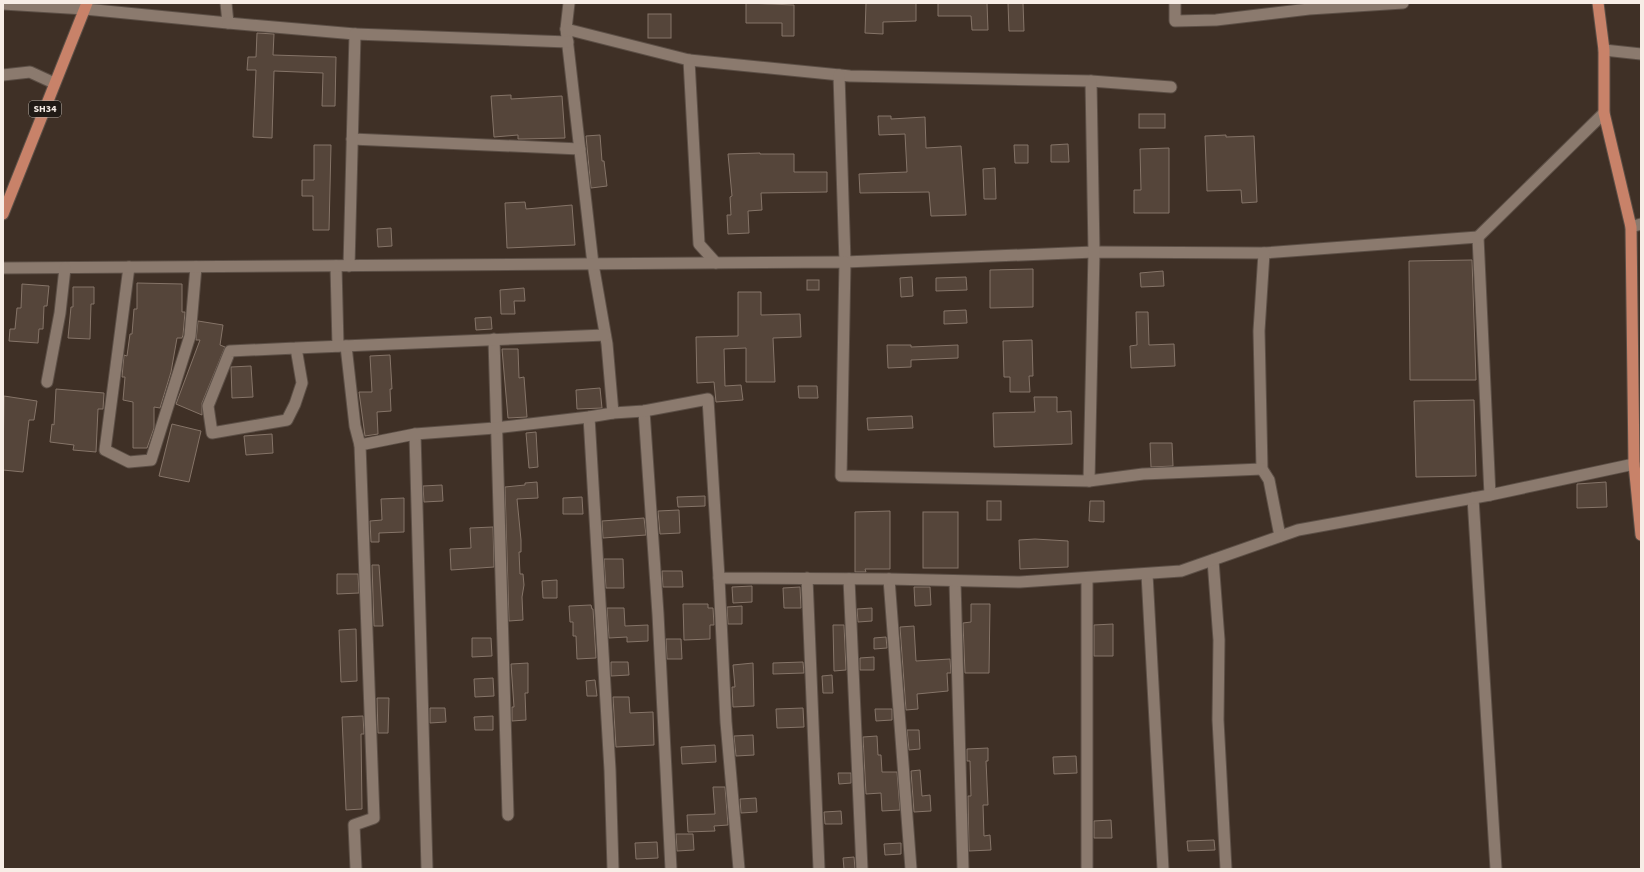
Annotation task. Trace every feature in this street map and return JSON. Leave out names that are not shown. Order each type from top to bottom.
[{"type":"main road","points":[[1598,3],[1604,50],[1604,113],[1636,225],[1634,464],[1641,534]]},
{"type":"main road","name":"SH34","points":[[3,214],[86,6]]},
{"type":"street","points":[[226,3],[228,23]]},
{"type":"street","points":[[569,3],[566,29],[593,264],[605,334],[613,412]]},
{"type":"street","points":[[1175,3],[1175,21],[1216,20],[1309,9],[1403,3]]},
{"type":"street","points":[[3,4],[86,6],[228,23],[355,34],[568,42]]},
{"type":"street","points":[[566,29],[689,60],[839,75],[1091,81],[1171,87]]},
{"type":"street","points":[[349,266],[355,34]]},
{"type":"street","points":[[1604,50],[1641,54]]},
{"type":"street","points":[[689,60],[698,244],[716,263]]},
{"type":"street","points":[[3,75],[30,72],[54,84]]},
{"type":"street","points":[[839,75],[845,262],[841,476],[1089,481],[1143,474],[1262,469]]},
{"type":"street","points":[[1089,481],[1094,252],[1091,81]]},
{"type":"street","points":[[3,268],[845,262],[1094,252],[1264,253],[1478,237],[1604,113]]},
{"type":"street","points":[[352,139],[580,149]]},
{"type":"street","points":[[1478,237],[1490,495]]},
{"type":"street","points":[[1264,253],[1259,332],[1262,469],[1268,480],[1280,536]]},
{"type":"street","points":[[336,266],[342,346],[355,426],[360,445],[374,818],[354,825],[356,869]]},
{"type":"street","points":[[129,268],[105,450],[129,462],[151,460],[190,336],[196,267]]},
{"type":"street","points":[[47,382],[60,313],[65,268]]},
{"type":"street","points":[[296,348],[302,383],[295,404],[287,420],[212,433],[208,406],[230,351],[296,348],[342,346],[605,334]]},
{"type":"street","points":[[494,339],[495,428],[508,816]]},
{"type":"street","points":[[360,445],[416,434],[495,428],[589,417],[613,412],[644,411],[708,399],[726,722],[739,869]]},
{"type":"street","points":[[644,411],[658,622],[671,869]]},
{"type":"street","points":[[589,417],[610,770],[613,869]]},
{"type":"street","points":[[416,434],[427,869]]},
{"type":"street","points":[[719,578],[889,579],[1020,582],[1181,571],[1298,530],[1490,495],[1634,464]]},
{"type":"street","points":[[1473,498],[1496,869]]},
{"type":"street","points":[[1213,560],[1219,640],[1218,720],[1226,869]]},
{"type":"street","points":[[1148,574],[1163,869]]},
{"type":"street","points":[[806,578],[819,869]]},
{"type":"street","points":[[1087,578],[1087,869]]},
{"type":"street","points":[[849,579],[862,869]]},
{"type":"street","points":[[889,579],[911,869]]},
{"type":"street","points":[[955,581],[963,869]]},
{"type":"building","points":[[746,3],[794,5],[794,36],[782,36],[782,23],[746,23]]},
{"type":"building","points":[[866,3],[916,3],[916,21],[883,22],[883,34],[865,33]]},
{"type":"building","points":[[938,3],[987,3],[988,30],[972,30],[971,16],[938,16]]},
{"type":"building","points":[[1008,3],[1023,3],[1024,31],[1009,31]]},
{"type":"building","points":[[648,14],[671,14],[671,38],[648,38]]},
{"type":"building","points":[[257,33],[274,34],[273,55],[336,57],[335,106],[322,106],[323,73],[274,71],[272,138],[253,137],[256,70],[247,70],[248,57],[256,57]]},
{"type":"building","points":[[511,95],[511,99],[562,96],[565,138],[518,139],[518,135],[494,137],[491,96]]},
{"type":"building","points":[[1139,114],[1165,114],[1165,128],[1139,128]]},
{"type":"building","points":[[878,116],[891,116],[891,119],[925,117],[926,148],[961,146],[966,215],[931,216],[929,192],[860,193],[859,174],[907,172],[905,134],[879,135]]},
{"type":"building","points":[[600,135],[602,161],[604,161],[607,186],[591,188],[586,136]]},
{"type":"building","points":[[1226,135],[1226,137],[1254,136],[1257,202],[1242,203],[1241,190],[1207,191],[1205,136]]},
{"type":"building","points":[[1068,144],[1069,162],[1051,162],[1051,145]]},
{"type":"building","points":[[314,145],[331,145],[329,230],[313,230],[313,196],[302,196],[302,180],[314,180]]},
{"type":"building","points":[[1014,145],[1028,145],[1028,163],[1015,163]]},
{"type":"building","points":[[1169,148],[1169,213],[1134,213],[1134,190],[1141,190],[1140,149]]},
{"type":"building","points":[[728,154],[794,154],[794,172],[827,172],[827,192],[761,193],[762,210],[748,211],[749,233],[728,234],[727,215],[731,215],[730,197],[732,196]]},
{"type":"building","points":[[995,168],[996,199],[984,199],[983,169]]},
{"type":"building","points":[[525,202],[526,209],[572,205],[575,245],[507,248],[505,203]]},
{"type":"building","points":[[391,228],[392,246],[378,247],[377,229]]},
{"type":"building","points":[[1472,260],[1476,380],[1410,380],[1409,261]]},
{"type":"building","points":[[1033,269],[1033,307],[990,308],[990,270]]},
{"type":"building","points":[[1163,271],[1164,286],[1141,287],[1140,273]]},
{"type":"building","points":[[912,277],[913,296],[901,297],[900,278]]},
{"type":"building","points":[[966,277],[967,290],[936,291],[936,278]]},
{"type":"building","points":[[807,280],[819,280],[819,290],[807,290]]},
{"type":"building","points":[[137,283],[182,284],[182,312],[185,312],[183,335],[182,338],[177,338],[171,372],[160,408],[154,407],[154,428],[147,448],[133,448],[133,402],[123,400],[125,377],[122,377],[124,355],[127,356],[130,334],[132,334],[134,309],[137,309]]},
{"type":"building","points":[[22,284],[49,286],[47,306],[44,306],[43,329],[39,329],[38,343],[9,341],[10,329],[15,329],[17,308],[21,308]]},
{"type":"building","points":[[73,287],[94,287],[94,304],[91,304],[90,339],[68,338],[71,307],[73,307]]},
{"type":"building","points":[[524,288],[525,301],[514,301],[515,314],[501,314],[500,290]]},
{"type":"building","points":[[738,292],[761,292],[761,315],[800,314],[801,337],[773,338],[775,382],[746,382],[746,348],[724,349],[725,386],[741,385],[743,400],[716,402],[714,382],[697,383],[696,337],[738,336]]},
{"type":"building","points":[[966,310],[967,323],[944,324],[944,311]]},
{"type":"building","points":[[1136,312],[1148,312],[1149,345],[1174,344],[1175,366],[1131,368],[1130,346],[1137,345]]},
{"type":"building","points":[[491,317],[492,329],[476,330],[475,318]]},
{"type":"building","points":[[198,321],[223,325],[220,345],[225,347],[202,403],[202,415],[176,404],[200,340],[196,340]]},
{"type":"building","points":[[1032,340],[1033,376],[1029,376],[1030,392],[1010,392],[1010,377],[1004,377],[1003,341]]},
{"type":"building","points":[[887,345],[911,345],[911,347],[958,345],[958,358],[911,360],[911,367],[888,368]]},
{"type":"building","points":[[502,349],[518,349],[519,378],[524,377],[527,417],[508,418]]},
{"type":"building","points":[[390,355],[392,389],[390,389],[391,411],[377,412],[378,434],[365,436],[359,392],[372,392],[370,356]]},
{"type":"building","points":[[251,366],[253,397],[232,398],[231,367]]},
{"type":"building","points":[[798,386],[817,386],[818,398],[799,398]]},
{"type":"building","points":[[600,388],[602,408],[577,409],[576,390]]},
{"type":"building","points":[[56,389],[104,393],[103,409],[98,409],[96,452],[73,450],[74,445],[50,442],[52,424],[54,425]]},
{"type":"building","points":[[4,396],[37,401],[34,420],[29,420],[23,472],[3,470]]},
{"type":"building","points":[[1034,397],[1057,397],[1057,412],[1071,411],[1072,444],[994,447],[993,413],[1035,412]]},
{"type":"building","points":[[1474,400],[1476,476],[1416,477],[1414,401]]},
{"type":"building","points":[[912,416],[913,428],[868,430],[867,418]]},
{"type":"building","points":[[172,424],[201,431],[189,482],[159,476]]},
{"type":"building","points":[[536,432],[538,467],[529,468],[526,433]]},
{"type":"building","points":[[272,434],[273,453],[246,455],[244,436]]},
{"type":"building","points":[[1150,443],[1172,443],[1173,466],[1151,467]]},
{"type":"building","points":[[537,482],[538,498],[517,499],[521,540],[521,552],[519,552],[520,574],[523,574],[524,585],[522,597],[523,620],[509,621],[505,487]]},
{"type":"building","points":[[1606,482],[1607,507],[1577,508],[1577,484]]},
{"type":"building","points":[[442,485],[443,501],[424,502],[423,486]]},
{"type":"building","points":[[705,496],[705,506],[678,507],[677,497]]},
{"type":"building","points":[[582,497],[583,514],[563,514],[563,498]]},
{"type":"building","points":[[404,498],[404,532],[379,533],[379,542],[371,542],[370,521],[382,520],[381,499]]},
{"type":"building","points":[[987,501],[1001,501],[1001,520],[987,520]]},
{"type":"building","points":[[1090,501],[1104,501],[1104,522],[1089,521]]},
{"type":"building","points":[[679,510],[680,533],[660,534],[658,511]]},
{"type":"building","points":[[890,511],[890,569],[865,569],[866,572],[855,572],[855,512]]},
{"type":"building","points":[[923,512],[958,512],[958,568],[923,568]]},
{"type":"building","points":[[644,518],[646,535],[603,538],[602,521]]},
{"type":"building","points":[[493,527],[494,567],[451,570],[450,549],[471,548],[470,528]]},
{"type":"building","points":[[1035,539],[1068,541],[1068,567],[1020,569],[1019,540]]},
{"type":"building","points":[[604,559],[623,559],[624,588],[606,588]]},
{"type":"building","points":[[372,565],[379,565],[383,626],[374,626]]},
{"type":"building","points":[[662,571],[682,571],[683,587],[663,587]]},
{"type":"building","points":[[337,574],[358,574],[359,593],[337,594]]},
{"type":"building","points":[[557,580],[557,598],[543,598],[542,581]]},
{"type":"building","points":[[752,586],[752,602],[733,603],[732,587]]},
{"type":"building","points":[[800,587],[801,608],[784,608],[783,588]]},
{"type":"building","points":[[914,587],[930,587],[931,605],[915,606]]},
{"type":"building","points":[[683,604],[708,604],[708,608],[713,608],[714,625],[710,625],[710,639],[684,640]]},
{"type":"building","points":[[971,604],[990,604],[989,673],[965,673],[963,623],[971,622]]},
{"type":"building","points":[[591,605],[593,609],[596,658],[577,659],[576,636],[573,636],[573,622],[570,622],[569,606]]},
{"type":"building","points":[[742,606],[742,624],[728,624],[727,607]]},
{"type":"building","points":[[607,608],[624,608],[625,626],[648,625],[648,641],[627,642],[627,637],[609,638]]},
{"type":"building","points":[[872,608],[872,621],[858,622],[857,609]]},
{"type":"building","points":[[1113,624],[1113,656],[1094,656],[1094,625]]},
{"type":"building","points":[[833,625],[844,625],[846,670],[834,671]]},
{"type":"building","points":[[914,626],[916,661],[950,659],[951,673],[947,673],[948,691],[917,694],[918,709],[906,710],[900,627]]},
{"type":"building","points":[[356,629],[357,681],[341,682],[339,630]]},
{"type":"building","points":[[886,637],[887,648],[874,649],[874,638]]},
{"type":"building","points":[[472,638],[491,638],[492,656],[472,657]]},
{"type":"building","points":[[666,639],[681,639],[682,659],[667,659]]},
{"type":"building","points":[[874,657],[874,670],[860,670],[860,658]]},
{"type":"building","points":[[611,662],[628,662],[629,675],[611,676]]},
{"type":"building","points":[[803,662],[804,673],[773,674],[773,663]]},
{"type":"building","points":[[528,663],[528,693],[525,693],[526,720],[512,721],[512,707],[514,707],[511,664]]},
{"type":"building","points":[[753,663],[754,706],[733,707],[732,687],[735,687],[733,665]]},
{"type":"building","points":[[832,675],[833,693],[823,693],[822,676]]},
{"type":"building","points":[[493,678],[494,696],[475,697],[474,679]]},
{"type":"building","points":[[595,680],[597,696],[587,696],[586,681]]},
{"type":"building","points":[[613,697],[629,697],[630,713],[653,712],[654,745],[616,747]]},
{"type":"building","points":[[377,698],[389,698],[388,733],[378,733]]},
{"type":"building","points":[[430,708],[445,708],[446,722],[430,723]]},
{"type":"building","points":[[803,708],[804,727],[777,728],[776,709]]},
{"type":"building","points":[[875,709],[892,709],[892,720],[876,721]]},
{"type":"building","points":[[363,716],[364,734],[361,734],[362,809],[346,810],[342,717]]},
{"type":"building","points":[[493,716],[493,730],[475,730],[474,717]]},
{"type":"building","points":[[907,730],[919,730],[920,749],[909,750]]},
{"type":"building","points":[[753,735],[754,755],[736,756],[734,736]]},
{"type":"building","points":[[877,736],[878,755],[881,755],[882,772],[897,772],[900,810],[882,811],[881,793],[866,794],[863,737]]},
{"type":"building","points":[[715,745],[716,762],[682,764],[681,747]]},
{"type":"building","points":[[988,748],[988,761],[986,761],[988,805],[983,805],[984,836],[990,835],[991,850],[969,851],[968,796],[971,796],[970,761],[967,761],[967,749]]},
{"type":"building","points":[[1076,756],[1077,773],[1054,774],[1053,757]]},
{"type":"building","points":[[920,770],[922,796],[930,795],[931,811],[914,812],[911,771]]},
{"type":"building","points":[[838,773],[851,773],[851,783],[839,784]]},
{"type":"building","points":[[713,787],[725,787],[728,825],[714,826],[715,831],[688,832],[687,815],[715,814]]},
{"type":"building","points":[[756,798],[757,812],[741,813],[740,799]]},
{"type":"building","points":[[841,811],[842,824],[825,824],[824,812]]},
{"type":"building","points":[[1111,820],[1112,838],[1094,838],[1094,821]]},
{"type":"building","points":[[676,834],[693,834],[694,850],[677,851]]},
{"type":"building","points":[[1214,840],[1215,850],[1188,851],[1187,841]]},
{"type":"building","points":[[657,842],[658,858],[636,859],[635,843]]},
{"type":"building","points":[[901,843],[901,854],[885,855],[884,844]]},
{"type":"building","points":[[854,857],[855,869],[844,869],[843,858]]}]
